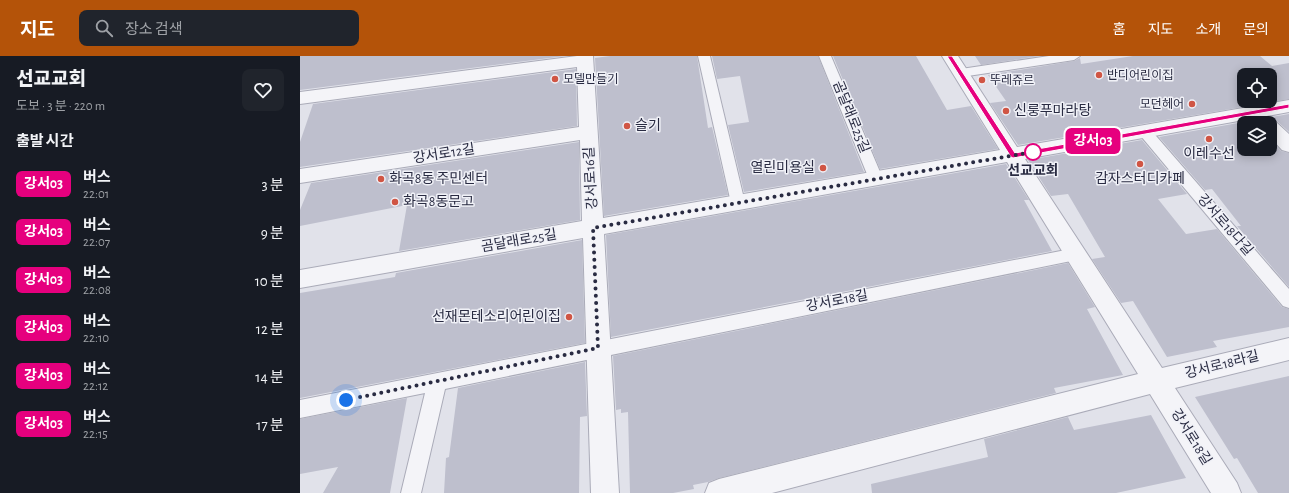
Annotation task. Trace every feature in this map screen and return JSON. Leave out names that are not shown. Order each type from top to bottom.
[{"type":"street","name":"강서로18길","points":[[950,56],[1227,493]]},
{"type":"street","points":[[300,98],[585,58]]},
{"type":"street","name":"강서로16길","points":[[585,58],[605,493]]},
{"type":"street","points":[[1266,116],[1289,106]]},
{"type":"street","points":[[1013,155],[1145,132],[1237,121]]},
{"type":"street","name":"강서로12길","points":[[300,176],[588,132]]},
{"type":"street","points":[[1277,133],[1289,145]]},
{"type":"street","name":"곰달래로25길","points":[[300,279],[1013,155]]},
{"type":"street","name":"강서로18라길","points":[[1156,381],[1289,349]]},
{"type":"street","points":[[719,493],[1156,381]]},
{"type":"lane","points":[[704,56],[738,203]]},
{"type":"lane","name":"곰달래로25길","points":[[825,56],[876,179]]},
{"type":"lane","points":[[961,73],[1074,56]]},
{"type":"lane","name":"강서로18다길","points":[[1145,132],[1289,301]]},
{"type":"lane","name":"강서로18길","points":[[598,348],[1076,254]]},
{"type":"lane","points":[[300,409],[438,382],[598,348]]},
{"type":"lane","points":[[411,493],[438,382]]},
{"type":"building","points":[[300,56],[565,56],[300,90]]},
{"type":"building","points":[[610,56],[697,56],[708,128],[712,127],[728,195],[604,216],[595,58]]},
{"type":"building","points":[[712,56],[818,56],[864,172],[744,192],[728,125],[749,122],[740,76],[717,79]]},
{"type":"building","points":[[833,56],[916,56],[947,110],[971,106],[998,149],[880,169]]},
{"type":"building","points":[[975,56],[1039,56],[981,65]]},
{"type":"building","points":[[1133,56],[1260,56],[1272,66],[1289,63],[1289,99],[1277,101],[1277,68],[1237,68],[1237,108],[1018,145],[990,103],[1006,101],[988,75],[1074,61],[1080,58],[1081,64]]},
{"type":"building","points":[[576,69],[577,126],[300,167],[300,142],[313,104]]},
{"type":"building","points":[[1289,114],[1289,132],[1277,121],[1277,116]]},
{"type":"building","points":[[1237,123],[1237,156],[1277,156],[1277,147],[1281,151],[1289,153],[1289,287],[1237,226],[1241,226],[1212,189],[1205,190],[1159,137]]},
{"type":"building","points":[[1142,140],[1187,194],[1158,199],[1186,234],[1217,229],[1282,307],[1289,309],[1289,327],[1213,341],[1217,347],[1167,357],[1133,301],[1121,303],[1092,259],[1105,257],[1068,194],[1051,196],[1028,160]]},
{"type":"building","points":[[579,142],[580,220],[399,251],[407,205],[300,226],[300,210],[311,183]]},
{"type":"building","points":[[1006,164],[1029,200],[1024,200],[1052,251],[611,337],[606,235]]},
{"type":"building","points":[[582,240],[585,343],[300,398],[300,293],[395,277],[396,273]]},
{"type":"building","points":[[1068,263],[1095,307],[1087,309],[1123,375],[1054,388],[1056,393],[719,478],[693,485],[694,489],[673,493],[630,493],[628,412],[621,413],[621,409],[616,410],[613,356]]},
{"type":"building","points":[[585,362],[587,416],[580,417],[579,493],[444,493],[446,458],[449,457],[458,388]]},
{"type":"building","points":[[1289,376],[1289,493],[1258,493],[1237,458],[1234,459],[1195,397]]},
{"type":"building","points":[[407,398],[390,493],[323,493],[338,467],[300,474],[300,419]]},
{"type":"building","points":[[1151,415],[1186,478],[1116,493],[872,493],[871,484],[988,457],[984,439],[1068,417],[1074,430]]},
{"type":"bus line","name":"강서03","points":[[950,56],[1013,155],[1289,106]]},
{"type":"place","name":"반디어린이집","points":[[1099,75]]},
{"type":"place","name":"모델만들기","points":[[555,79]]},
{"type":"place","name":"뚜레쥬르","points":[[982,80]]},
{"type":"place","name":"모던헤어","points":[[1192,104]]},
{"type":"place","name":"신룽푸마라탕","points":[[1006,111]]},
{"type":"place","name":"슬기","points":[[627,126]]},
{"type":"place","name":"이레수선","points":[[1209,139]]},
{"type":"place","name":"선교교회","points":[[1033,152]]},
{"type":"place","name":"감자스터디카페","points":[[1140,164]]},
{"type":"place","name":"열린미용실","points":[[823,168]]},
{"type":"place","name":"화곡8동 주민센터","points":[[381,179]]},
{"type":"place","name":"화곡8동문고","points":[[395,202]]},
{"type":"place","name":"선재몬테소리어린이집","points":[[569,317]]},
{"type":"route","points":[[346,400],[598,348],[593,228],[1033,152]]}]
